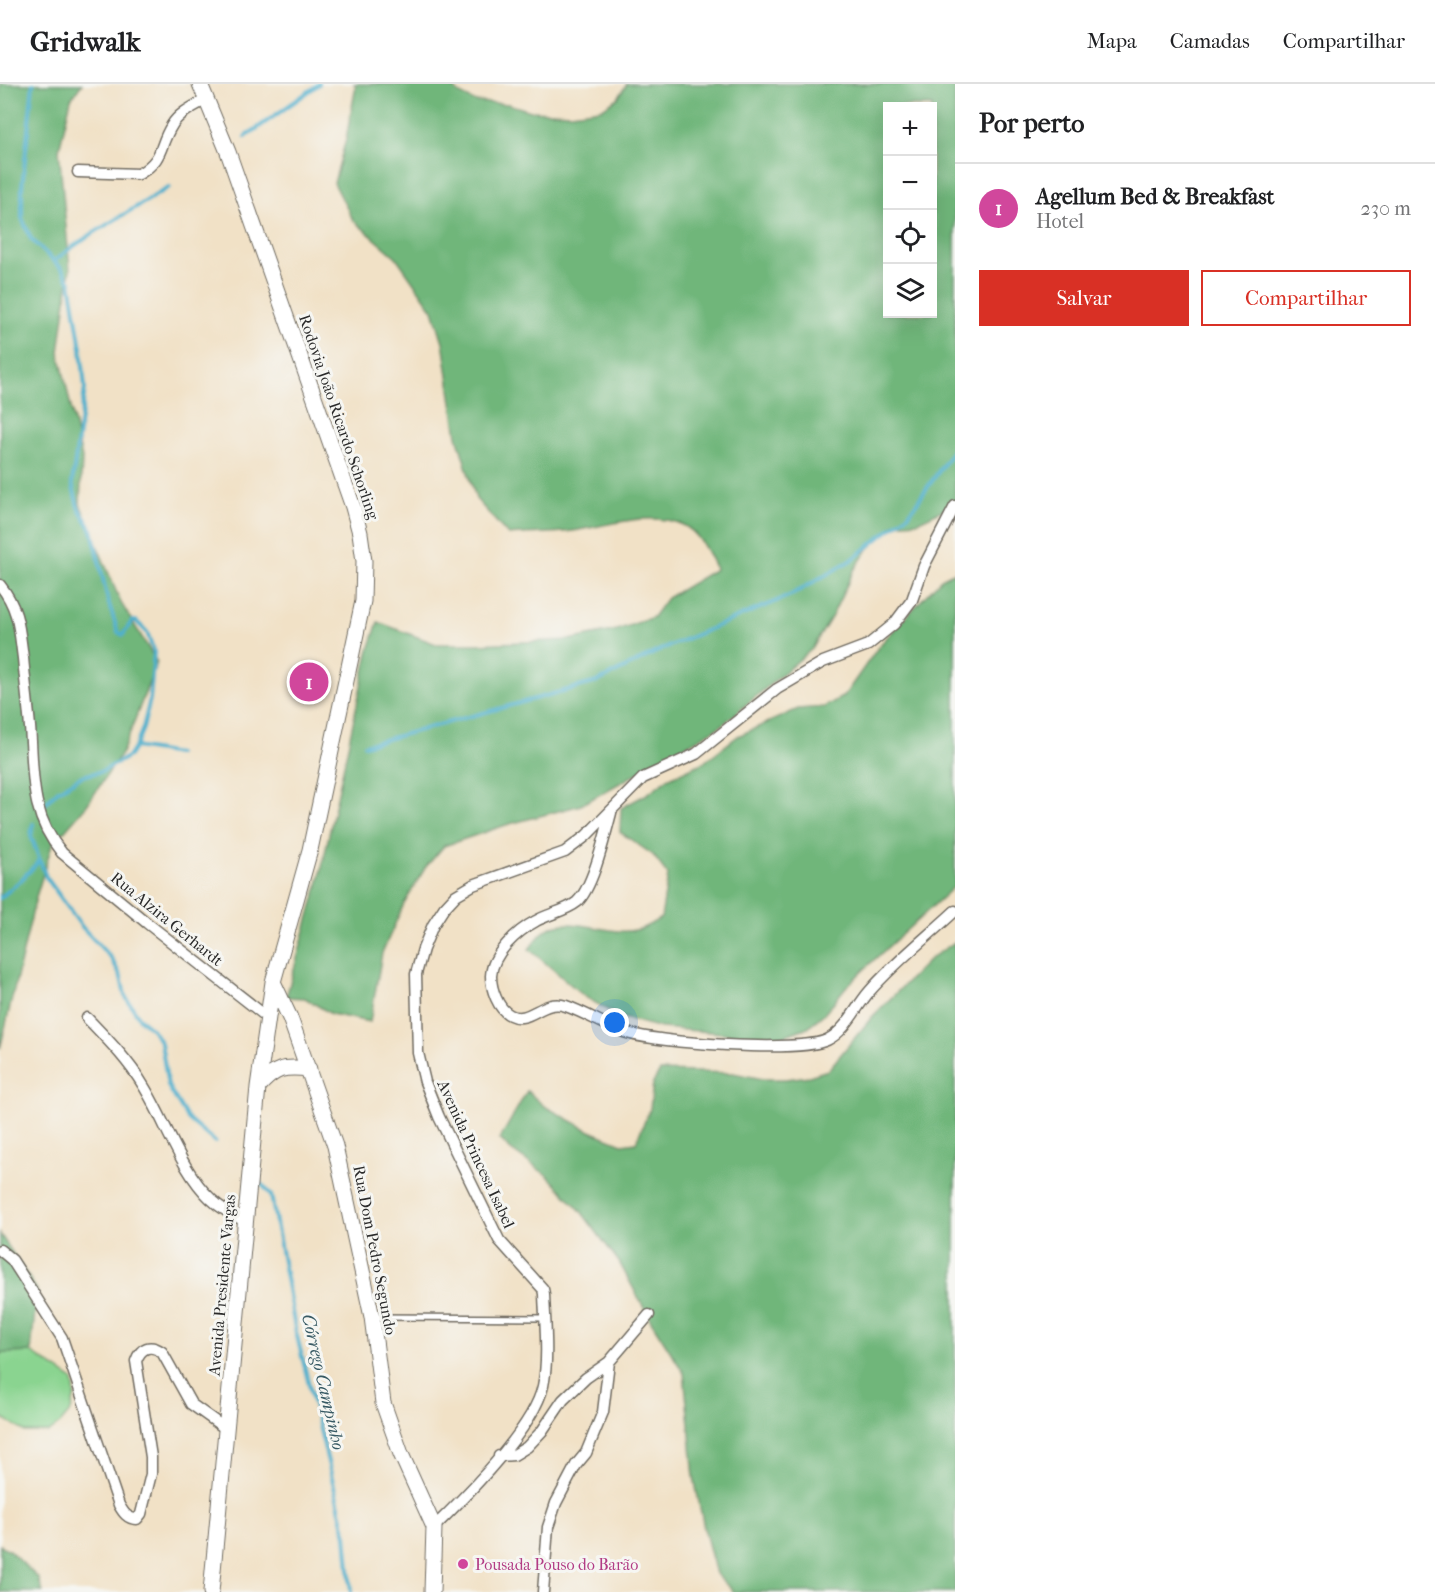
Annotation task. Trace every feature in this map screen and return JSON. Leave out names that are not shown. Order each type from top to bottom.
[{"type":"main road","name":"Rodovia João Ricardo Schorling","points":[[200,84],[228,152],[353,507],[360,532],[364,561],[363,602],[359,628],[340,705],[310,850],[273,982]]},
{"type":"main road","name":"Avenida Presidente Vargas","points":[[211,1592],[258,1087],[273,982]]},
{"type":"main road","name":"Rua Dom Pedro Segundo","points":[[273,982],[290,1018],[335,1146],[372,1317],[383,1403],[401,1455],[434,1527]]},
{"type":"main road","points":[[258,1087],[273,1072],[292,1067],[309,1069]]},
{"type":"main road","points":[[432,1592],[434,1527]]},
{"type":"street","points":[[78,172],[139,174],[155,161],[171,126],[180,115],[206,100]]},
{"type":"street","name":"Avenida Princesa Isabel","points":[[434,1527],[460,1502],[529,1419],[543,1387],[546,1360],[543,1289],[499,1240],[424,1082],[418,1053],[416,974],[423,949],[434,925],[444,908],[456,895],[473,885],[565,852],[586,836],[643,778],[696,754],[777,689],[823,663],[868,645],[894,624],[912,600],[924,566],[955,506]]},
{"type":"street","name":"Rua Alzira Gerhardt","points":[[0,585],[18,615],[30,724],[35,801],[42,822],[52,840],[62,853],[147,923],[267,1017]]},
{"type":"street","name":"Avenida Princesa Isabel","points":[[612,810],[590,880],[577,902],[534,922],[496,957],[491,976],[495,994],[501,1007],[511,1016],[524,1017],[554,1003],[569,1007],[626,1033],[664,1040],[771,1047],[827,1040],[838,1032],[869,992],[955,911]]},
{"type":"street","points":[[87,1018],[138,1077],[195,1182],[211,1200],[245,1221]]},
{"type":"street","points":[[0,1250],[12,1260],[62,1338],[118,1505],[125,1514],[132,1519],[137,1519],[141,1514],[151,1474],[151,1457],[136,1360],[142,1350],[148,1347],[162,1352],[191,1404],[226,1429]]},
{"type":"street","points":[[499,1456],[514,1455],[527,1447],[542,1431],[563,1400],[586,1378],[609,1362],[650,1315]]},
{"type":"street","points":[[543,1592],[548,1527],[555,1503],[576,1465],[586,1453],[603,1412],[609,1362]]},
{"type":"lane","points":[[372,1317],[545,1318]]},
{"type":"green space","points":[[0,84],[82,84],[71,99],[59,150],[70,270],[59,352],[82,458],[80,504],[121,603],[157,662],[123,751],[87,805],[52,845],[36,897],[0,1049]]},
{"type":"green space","points":[[354,84],[451,84],[458,93],[476,102],[508,104],[531,111],[571,113],[601,109],[618,98],[627,84],[955,84],[955,500],[947,508],[917,522],[894,524],[868,549],[854,570],[832,616],[812,649],[721,726],[581,805],[506,825],[444,846],[425,868],[404,904],[382,953],[370,1022],[331,1014],[305,998],[286,997],[319,881],[368,653],[378,622],[436,644],[569,640],[617,630],[653,617],[667,598],[716,569],[703,544],[694,533],[683,525],[670,521],[628,520],[565,532],[508,535],[476,499],[457,436],[443,342],[433,310],[396,257],[353,220],[334,183],[346,139],[356,86]]},
{"type":"green space","points":[[955,572],[955,886],[845,988],[826,1012],[808,1027],[770,1041],[722,1033],[661,1028],[620,1017],[585,997],[529,949],[545,931],[557,925],[567,924],[630,931],[643,928],[661,918],[668,875],[653,855],[620,832],[621,808],[647,794],[667,779],[704,762],[738,736],[798,709],[824,707],[844,696],[879,646],[941,579]]},
{"type":"green space","points":[[955,942],[955,1592],[734,1592],[716,1574],[704,1528],[694,1477],[684,1373],[651,1321],[619,1262],[580,1210],[548,1176],[511,1150],[500,1139],[527,1091],[544,1106],[590,1131],[622,1144],[636,1142],[650,1109],[653,1083],[660,1071],[733,1073],[763,1079],[786,1079],[809,1076],[828,1070],[872,1017],[931,958]]},
{"type":"green space","points":[[0,1234],[37,1290],[31,1352],[0,1353]]},
{"type":"green space","points":[[31,1352],[73,1380],[75,1395],[71,1411],[60,1424],[49,1432],[25,1432],[0,1416],[0,1353]]},
{"type":"green space","points":[[0,1545],[9,1550],[38,1578],[43,1592],[0,1592]]},
{"type":"waterway","name":"Córrego Campinho","points":[[33,84],[22,187],[22,218],[31,239],[62,269],[70,282],[85,388],[72,483],[78,507],[92,530],[108,601],[118,632],[123,635],[132,621],[136,621],[147,632],[154,652],[150,699],[143,728],[129,756],[103,771],[82,776],[57,791],[44,805]]},
{"type":"waterway","points":[[245,137],[319,84]]},
{"type":"waterway","points":[[54,261],[96,231],[169,187]]},
{"type":"waterway","points":[[365,745],[597,682],[660,650],[791,595],[853,559],[909,514],[955,448]]},
{"type":"waterway","points":[[135,747],[177,754]]},
{"type":"waterway","name":"Córrego Campinho","points":[[33,824],[31,836],[46,877],[82,927],[111,958],[121,977],[125,996],[140,1019],[152,1029],[161,1043],[168,1086],[187,1118],[215,1142]]},
{"type":"waterway","points":[[0,898],[40,860]]},
{"type":"waterway","name":"Córrego Campinho","points":[[260,1182],[271,1195],[295,1328],[346,1535],[351,1592]]},
{"type":"place","name":"Agellum Bed & Breakfast","points":[[309,682]]},
{"type":"place","name":"Pousada Pouso do Barão","points":[[463,1564]]}]
